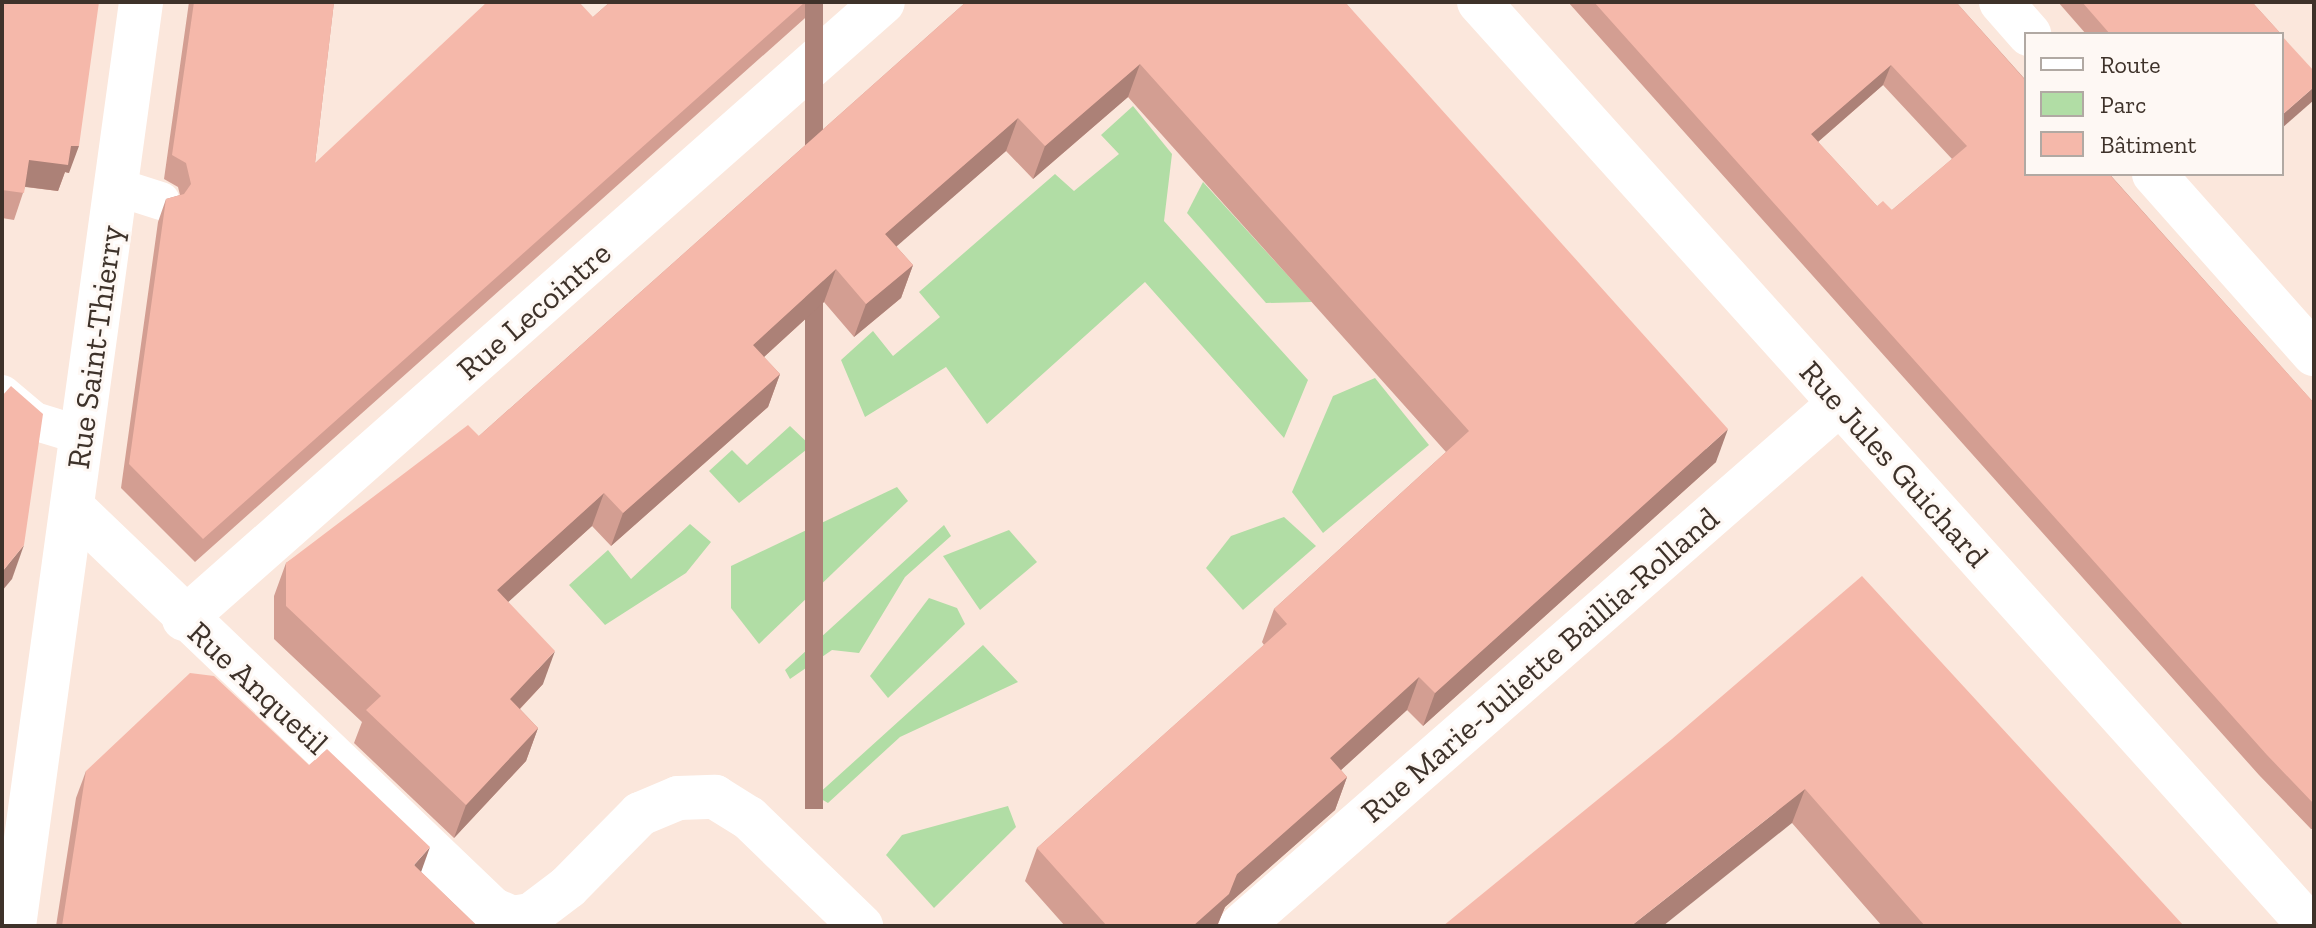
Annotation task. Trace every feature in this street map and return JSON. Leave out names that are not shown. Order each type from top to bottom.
[{"type":"street","name":"Rue Saint-Thierry","points":[[12,901],[73,508],[141,2]]},
{"type":"street","name":"Rue Lecointre","points":[[184,619],[883,2]]},
{"type":"street","name":"Rue Jules Guichard","points":[[1479,2],[2310,926]]},
{"type":"street","points":[[2001,2],[2027,32]]},
{"type":"street","points":[[2156,176],[2314,354]]},
{"type":"street","name":"Rue Marie-Juliette Baillia-Rolland","points":[[1241,926],[1839,404]]},
{"type":"street","name":"Rue Anquetil","points":[[73,508],[184,619],[492,909],[512,918],[531,915],[568,887],[640,814],[678,798],[715,797],[749,818],[861,926]]},
{"type":"lane","name":"Rue Saint-Thierry","points":[[117,187],[161,201]]},
{"type":"lane","points":[[2,394],[34,421],[83,436]]},
{"type":"green space","points":[[1133,106],[1172,154],[1164,221],[1308,380],[1284,438],[1145,282],[987,424],[946,367],[865,417],[841,360],[873,331],[893,356],[940,317],[919,292],[1055,174],[1074,191],[1119,154],[1101,135]]},
{"type":"green space","points":[[1203,182],[1312,302],[1266,303],[1187,213]]},
{"type":"green space","points":[[1375,378],[1429,445],[1323,533],[1292,492],[1333,396]]},
{"type":"green space","points":[[790,426],[811,446],[739,503],[709,471],[732,450],[747,465]]},
{"type":"green space","points":[[897,487],[908,501],[759,644],[731,608],[731,566]]},
{"type":"green space","points":[[1284,517],[1316,546],[1243,610],[1206,568],[1231,536]]},
{"type":"green space","points":[[690,524],[711,542],[686,573],[605,625],[569,585],[608,550],[631,579]]},
{"type":"green space","points":[[944,525],[951,536],[905,577],[859,653],[832,650],[790,679],[785,670]]},
{"type":"green space","points":[[1009,530],[1037,562],[980,610],[943,556]]},
{"type":"green space","points":[[929,598],[957,608],[965,624],[888,698],[870,676]]},
{"type":"green space","points":[[983,645],[1018,682],[900,737],[828,803],[816,796]]},
{"type":"green space","points":[[1008,806],[1016,827],[934,908],[886,855],[902,835]]},
{"type":"building","points":[[2,2],[99,2],[79,146],[71,146],[68,165],[29,160],[24,193],[2,190]]},
{"type":"building","points":[[194,2],[334,2],[315,163],[487,2],[579,2],[593,17],[610,2],[805,2],[203,539],[129,464],[166,199],[184,194],[191,184],[186,163],[172,155]]},
{"type":"building","points":[[966,2],[1345,2],[1728,429],[1435,693],[1419,677],[1330,758],[1347,777],[1237,874],[1229,894],[1193,926],[1107,926],[1037,848],[1287,624],[1274,609],[1469,431],[1140,64],[1045,146],[1018,118],[885,234],[913,265],[866,304],[836,269],[753,345],[780,374],[623,513],[604,493],[497,590],[555,651],[510,699],[538,728],[466,805],[366,710],[381,696],[286,606],[286,563],[468,425],[479,436]]},
{"type":"building","points":[[1594,2],[1956,2],[2024,79],[2024,176],[2111,176],[2314,403],[2314,804]],"holes":[[[1891,65],[1967,146],[1892,210],[1883,201],[1877,206],[1811,134]]]},
{"type":"building","points":[[2082,2],[2252,2],[2279,32],[2108,32]]},
{"type":"building","points":[[2284,38],[2314,71],[2314,87],[2284,113]]},
{"type":"building","points":[[11,386],[43,414],[24,545],[2,572],[2,396]]},
{"type":"building","points":[[1862,576],[2184,926],[1925,926],[1805,789],[1631,926],[1443,926],[1672,739]]},
{"type":"building","points":[[190,673],[214,676],[309,765],[327,749],[430,847],[414,865],[477,926],[62,926],[86,771]]}]
